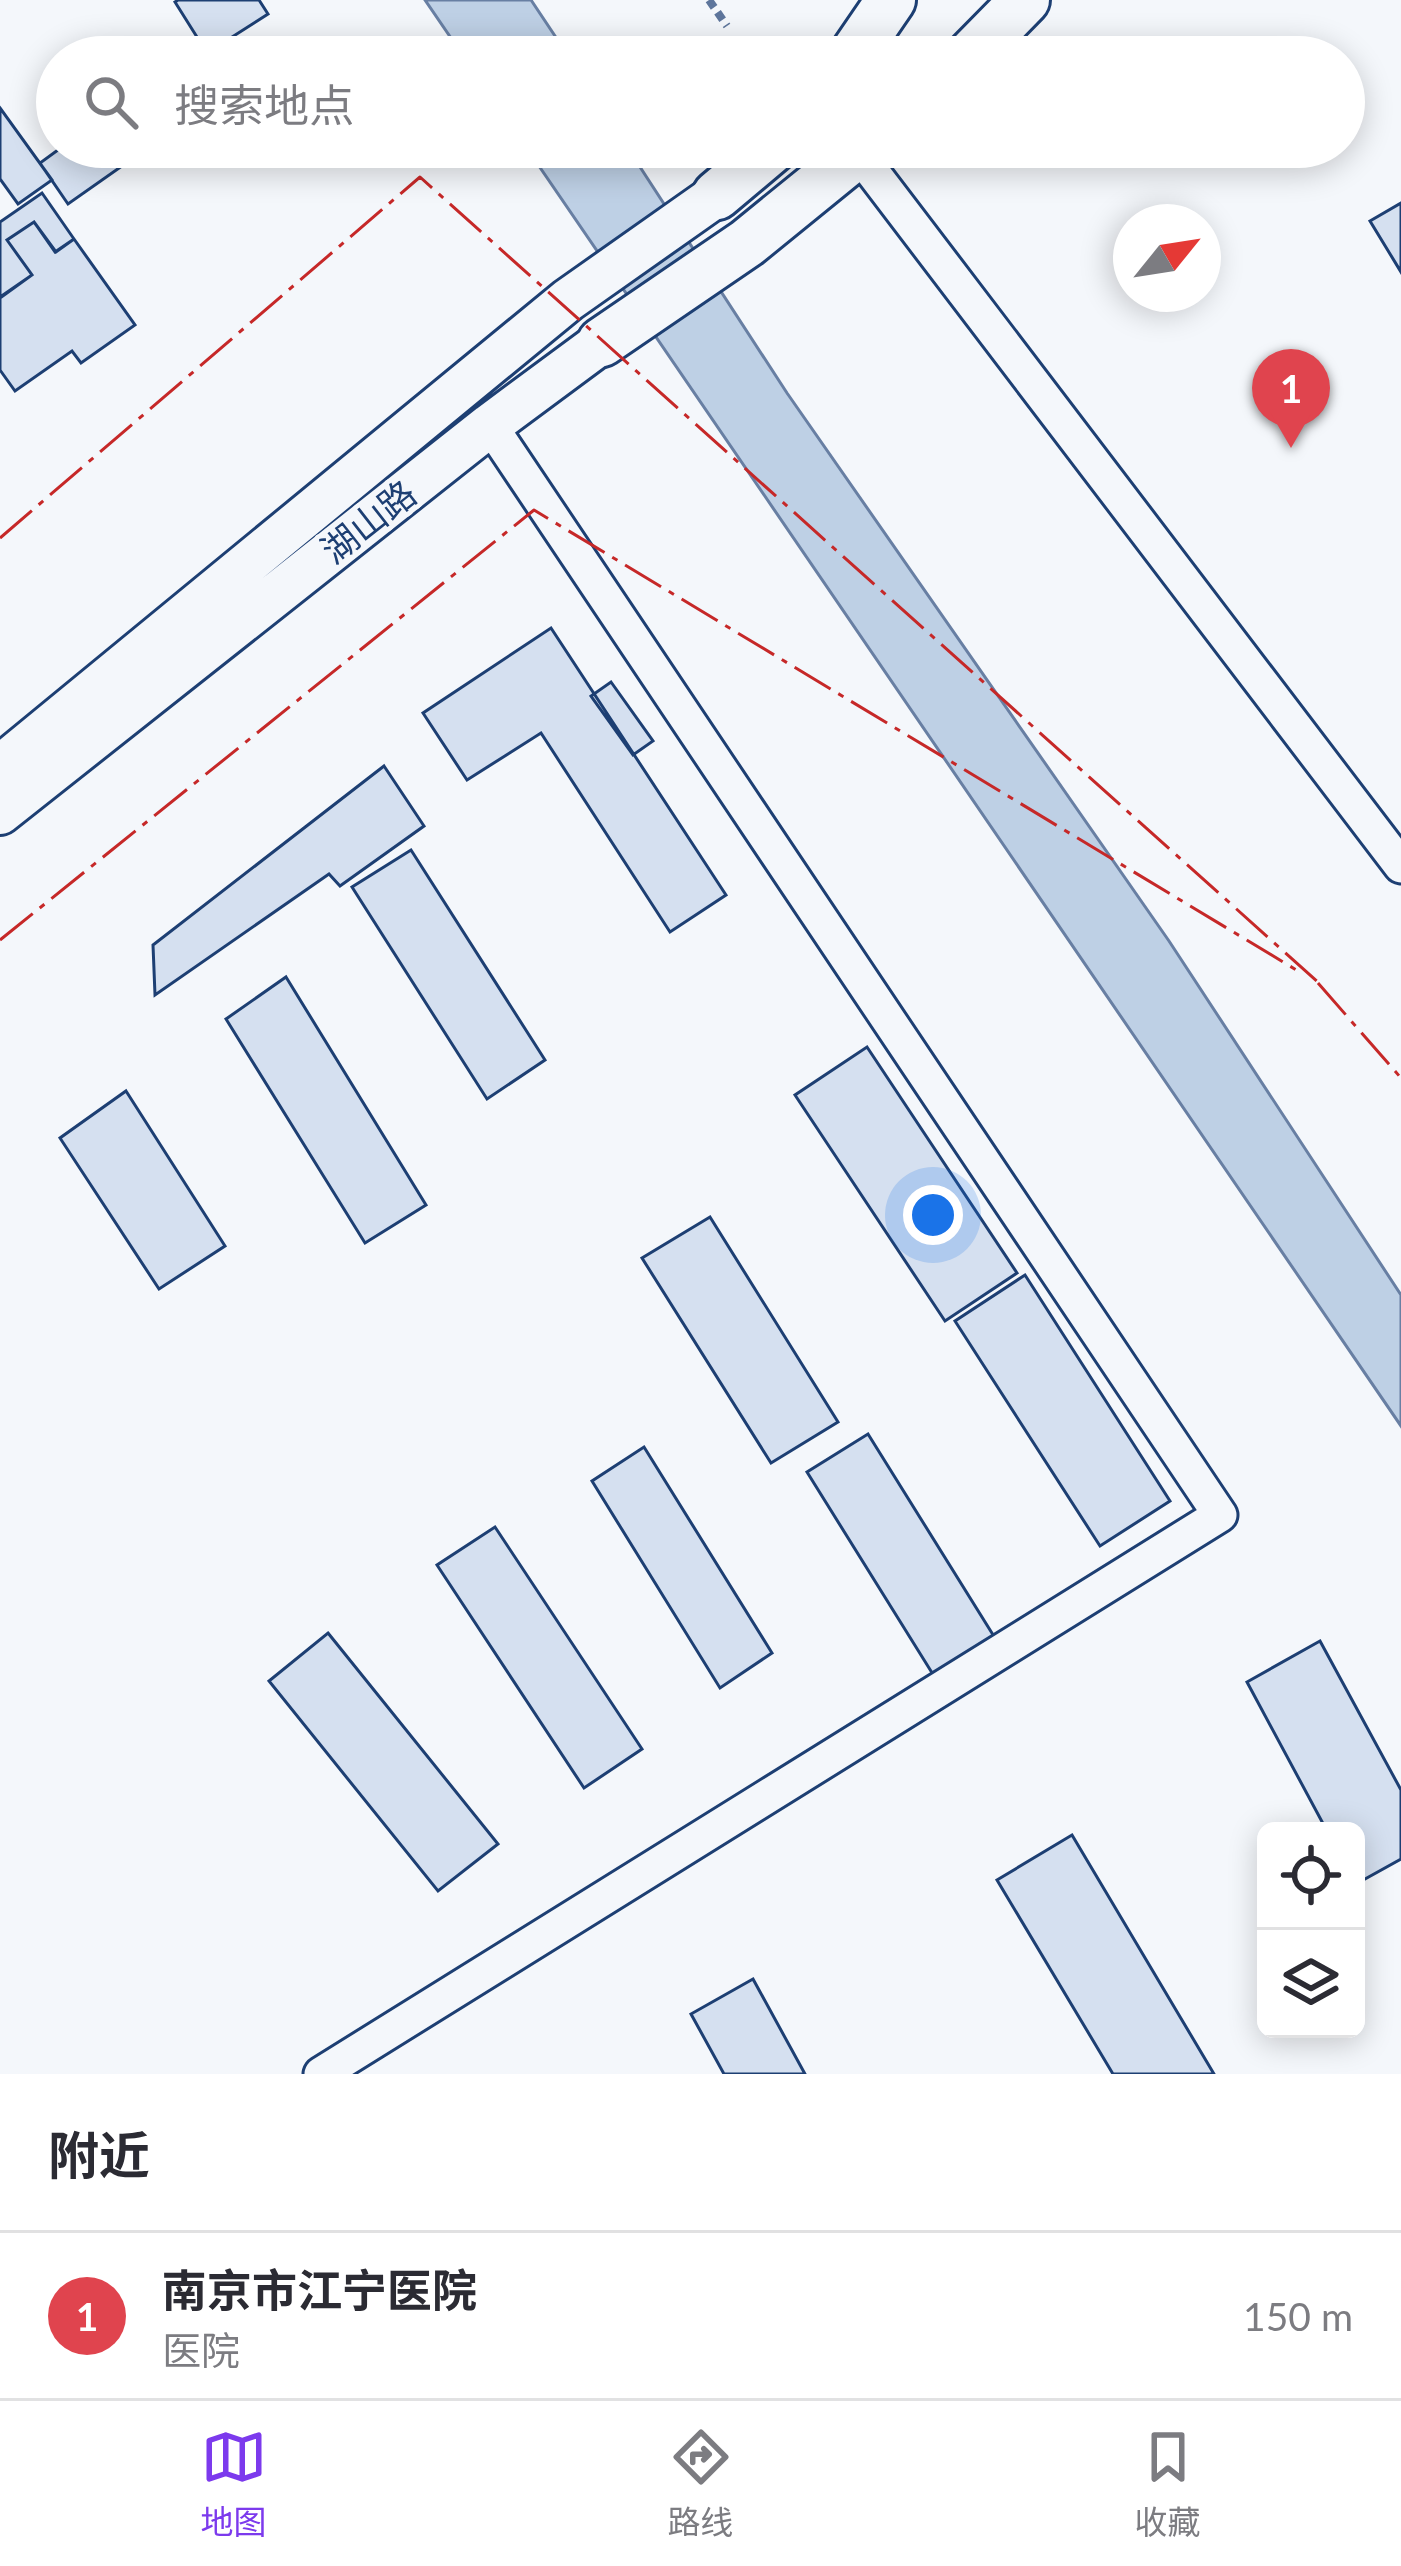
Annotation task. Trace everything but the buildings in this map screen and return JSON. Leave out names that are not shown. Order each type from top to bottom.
[{"type":"main road","points":[[866,36],[891,0]]},
{"type":"main road","points":[[990,36],[1025,0]]},
{"type":"main road","points":[[717,195],[749,168]]},
{"type":"main road","name":"湖山路","points":[[602,342],[747,243],[840,168]]},
{"type":"street","points":[[876,168],[1401,866]]},
{"type":"street","name":"湖山路","points":[[0,766],[568,300],[717,195]]},
{"type":"street","name":"湖山路","points":[[0,813],[490,425],[602,342]]},
{"type":"street","points":[[321,2074],[1220,1515],[490,425]]},
{"type":"path","points":[[710,0],[727,26]]},
{"type":"water","points":[[425,0],[531,0],[555,36],[450,36]]},
{"type":"water","points":[[540,168],[641,168],[787,393],[1169,941],[1401,1295],[1401,1426]]},
{"type":"power","points":[[0,538],[420,177],[1319,983]]},
{"type":"power","points":[[0,940],[534,510],[1298,971]]},
{"type":"power","points":[[1318,983],[1401,1078]]},
{"type":"place","name":"南京市江宁医院","points":[[1291,448]]}]
